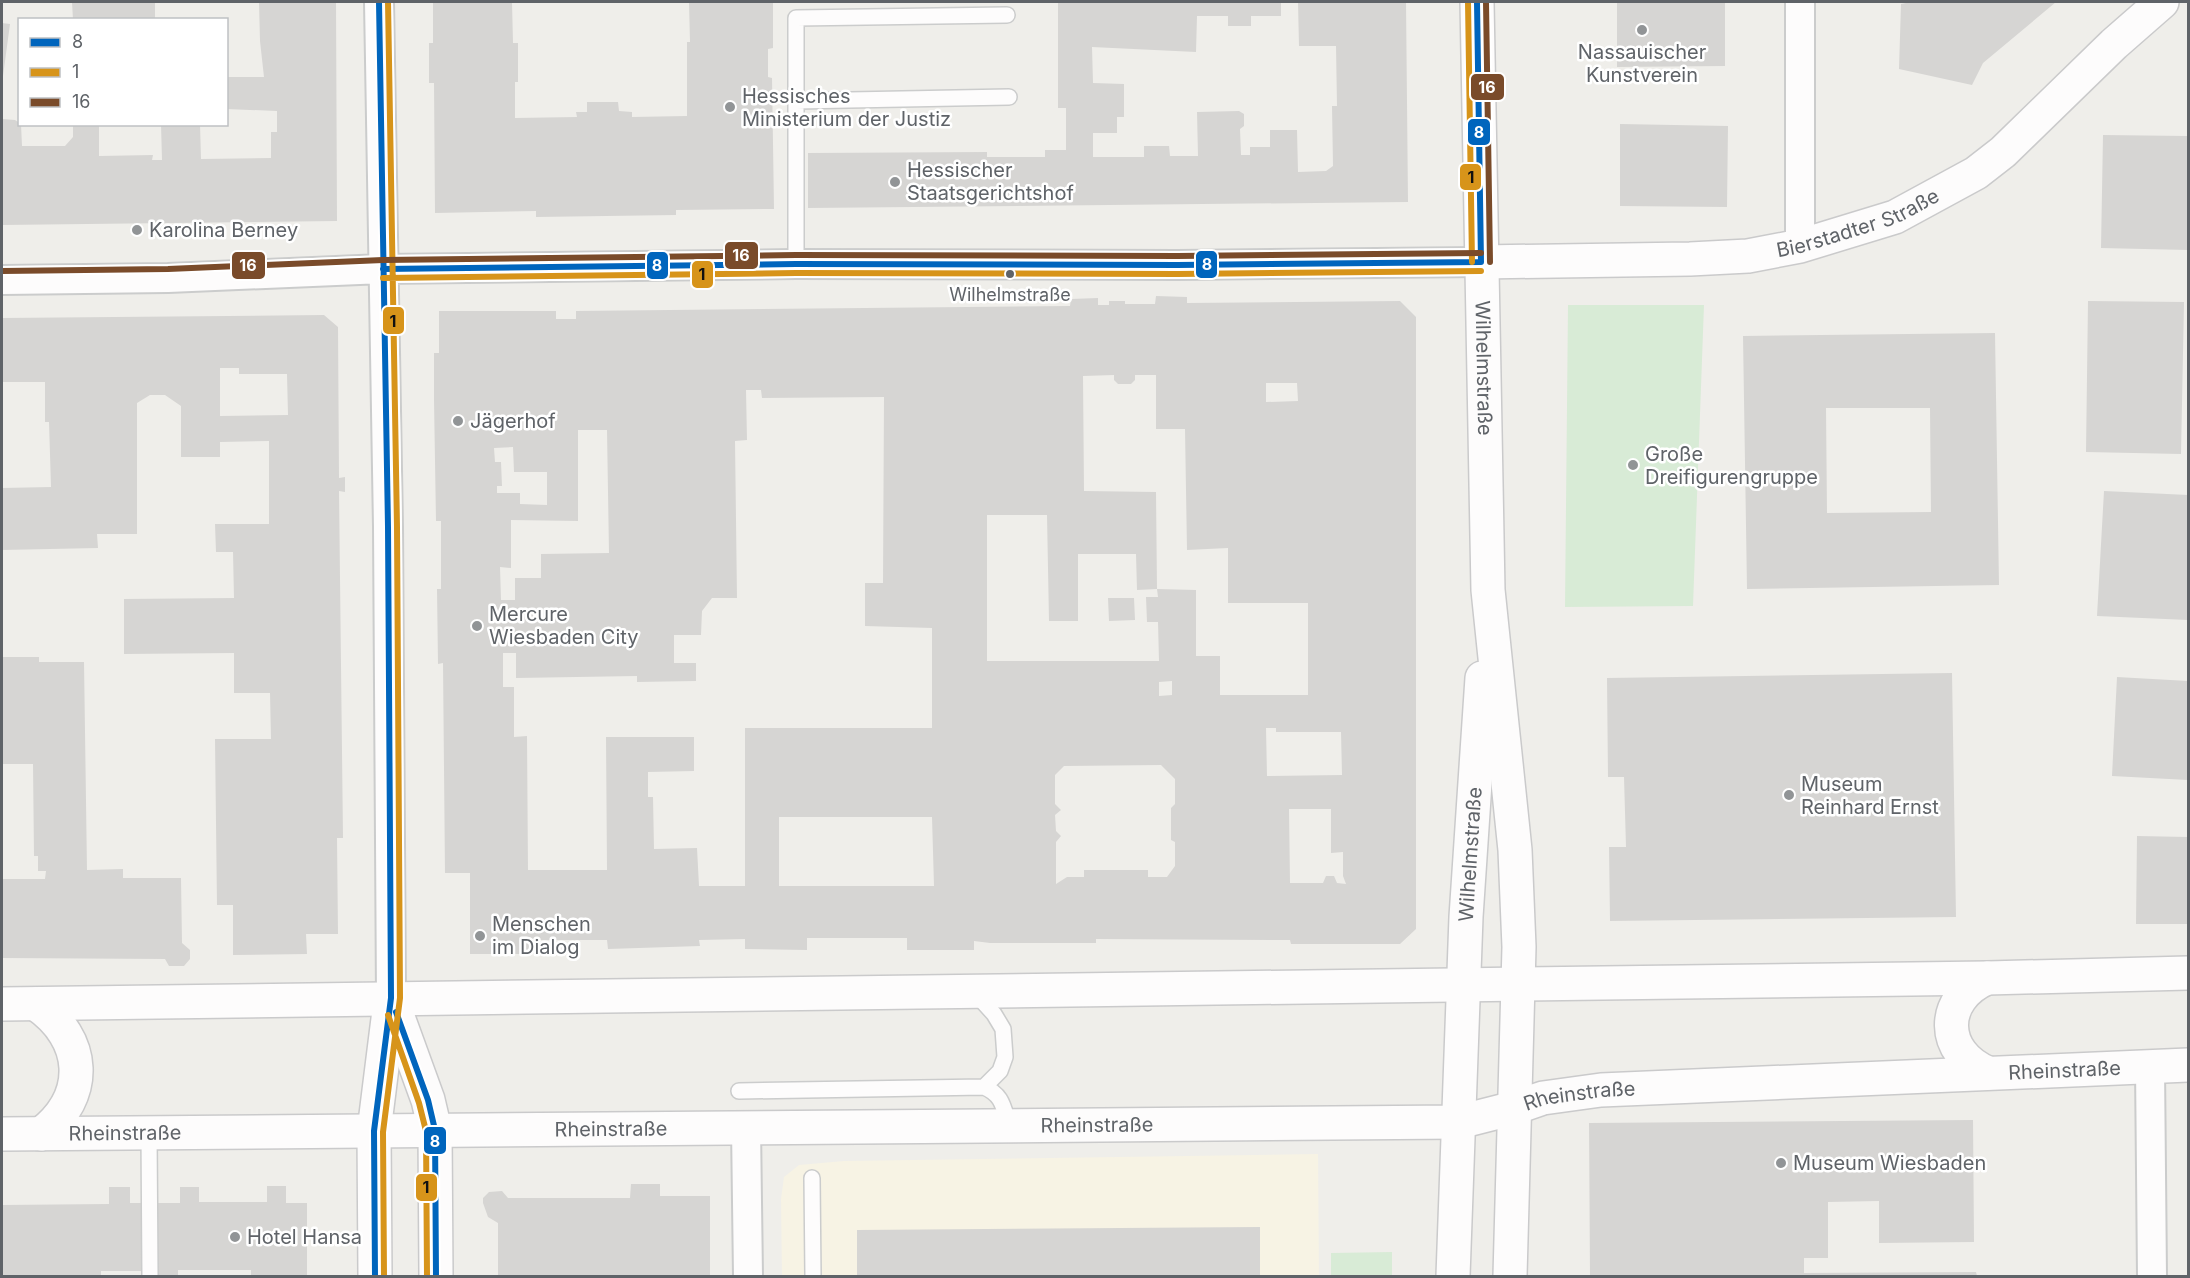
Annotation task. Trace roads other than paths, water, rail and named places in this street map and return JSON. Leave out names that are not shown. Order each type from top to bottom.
[{"type":"main road","name":"Wilhelmstraße","points":[[1477,2],[1488,590],[1515,850],[1519,984],[1510,1276]]},
{"type":"main road","name":"Bierstadter Straße","points":[[1481,262],[1748,256],[1800,246],[1895,217],[1976,173],[2003,152],[2114,44],[2162,2]]},
{"type":"main road","name":"Wilhelmstraße","points":[[1453,1276],[1463,985],[1488,590]]},
{"type":"main road","points":[[2,1004],[1987,978],[2188,973]]},
{"type":"main road","points":[[1987,978],[1965,991],[1955,1007],[1951,1026],[1958,1050],[1971,1065],[1988,1073]]},
{"type":"main road","points":[[391,998],[428,1100],[435,1130],[436,1276]]},
{"type":"main road","points":[[375,1276],[374,1131],[391,998]]},
{"type":"main road","points":[[36,1004],[52,1015],[65,1030],[73,1048],[77,1067],[75,1086],[70,1101],[63,1114],[41,1134]]},
{"type":"main road","name":"Rheinstraße","points":[[2,1134],[1459,1122],[1543,1098],[1600,1090],[2188,1065]]},
{"type":"street","points":[[379,2],[388,526],[391,998]]},
{"type":"street","points":[[1800,2],[1800,246]]},
{"type":"street","points":[[2,280],[168,278],[383,269],[796,264],[1177,265],[1481,262]]},
{"type":"street","points":[[2150,1067],[2152,1276]]},
{"type":"street","points":[[746,1127],[748,1276]]},
{"type":"lane","points":[[796,264],[796,18],[1007,15]]},
{"type":"lane","points":[[796,101],[1009,97]]},
{"type":"lane","points":[[974,991],[994,1014],[1003,1029],[1005,1058],[1000,1071],[984,1087]]},
{"type":"lane","points":[[739,1091],[984,1087],[996,1092],[1002,1102],[1009,1125]]},
{"type":"lane","points":[[149,1133],[150,1276]]},
{"type":"lane","points":[[812,1178],[813,1276]]},
{"type":"place","name":"Nassauischer Kunstverein","points":[[1642,30]]},
{"type":"place","name":"Hessisches Ministerium der Justiz","points":[[730,107]]},
{"type":"place","name":"Hessischer Staatsgerichtshof","points":[[895,182]]},
{"type":"place","name":"Karolina Berney","points":[[137,230]]},
{"type":"place","name":"Wilhelmstraße","points":[[1010,274]]},
{"type":"place","name":"Jägerhof","points":[[458,421]]},
{"type":"place","name":"Große Dreifigurengruppe","points":[[1633,465]]},
{"type":"place","name":"Mercure Wiesbaden City","points":[[477,626]]},
{"type":"place","name":"Museum Reinhard Ernst","points":[[1789,795]]},
{"type":"place","name":"Menschen im Dialog","points":[[480,936]]},
{"type":"place","name":"Museum Wiesbaden","points":[[1781,1163]]},
{"type":"place","name":"Hotel Hansa","points":[[235,1237]]}]
